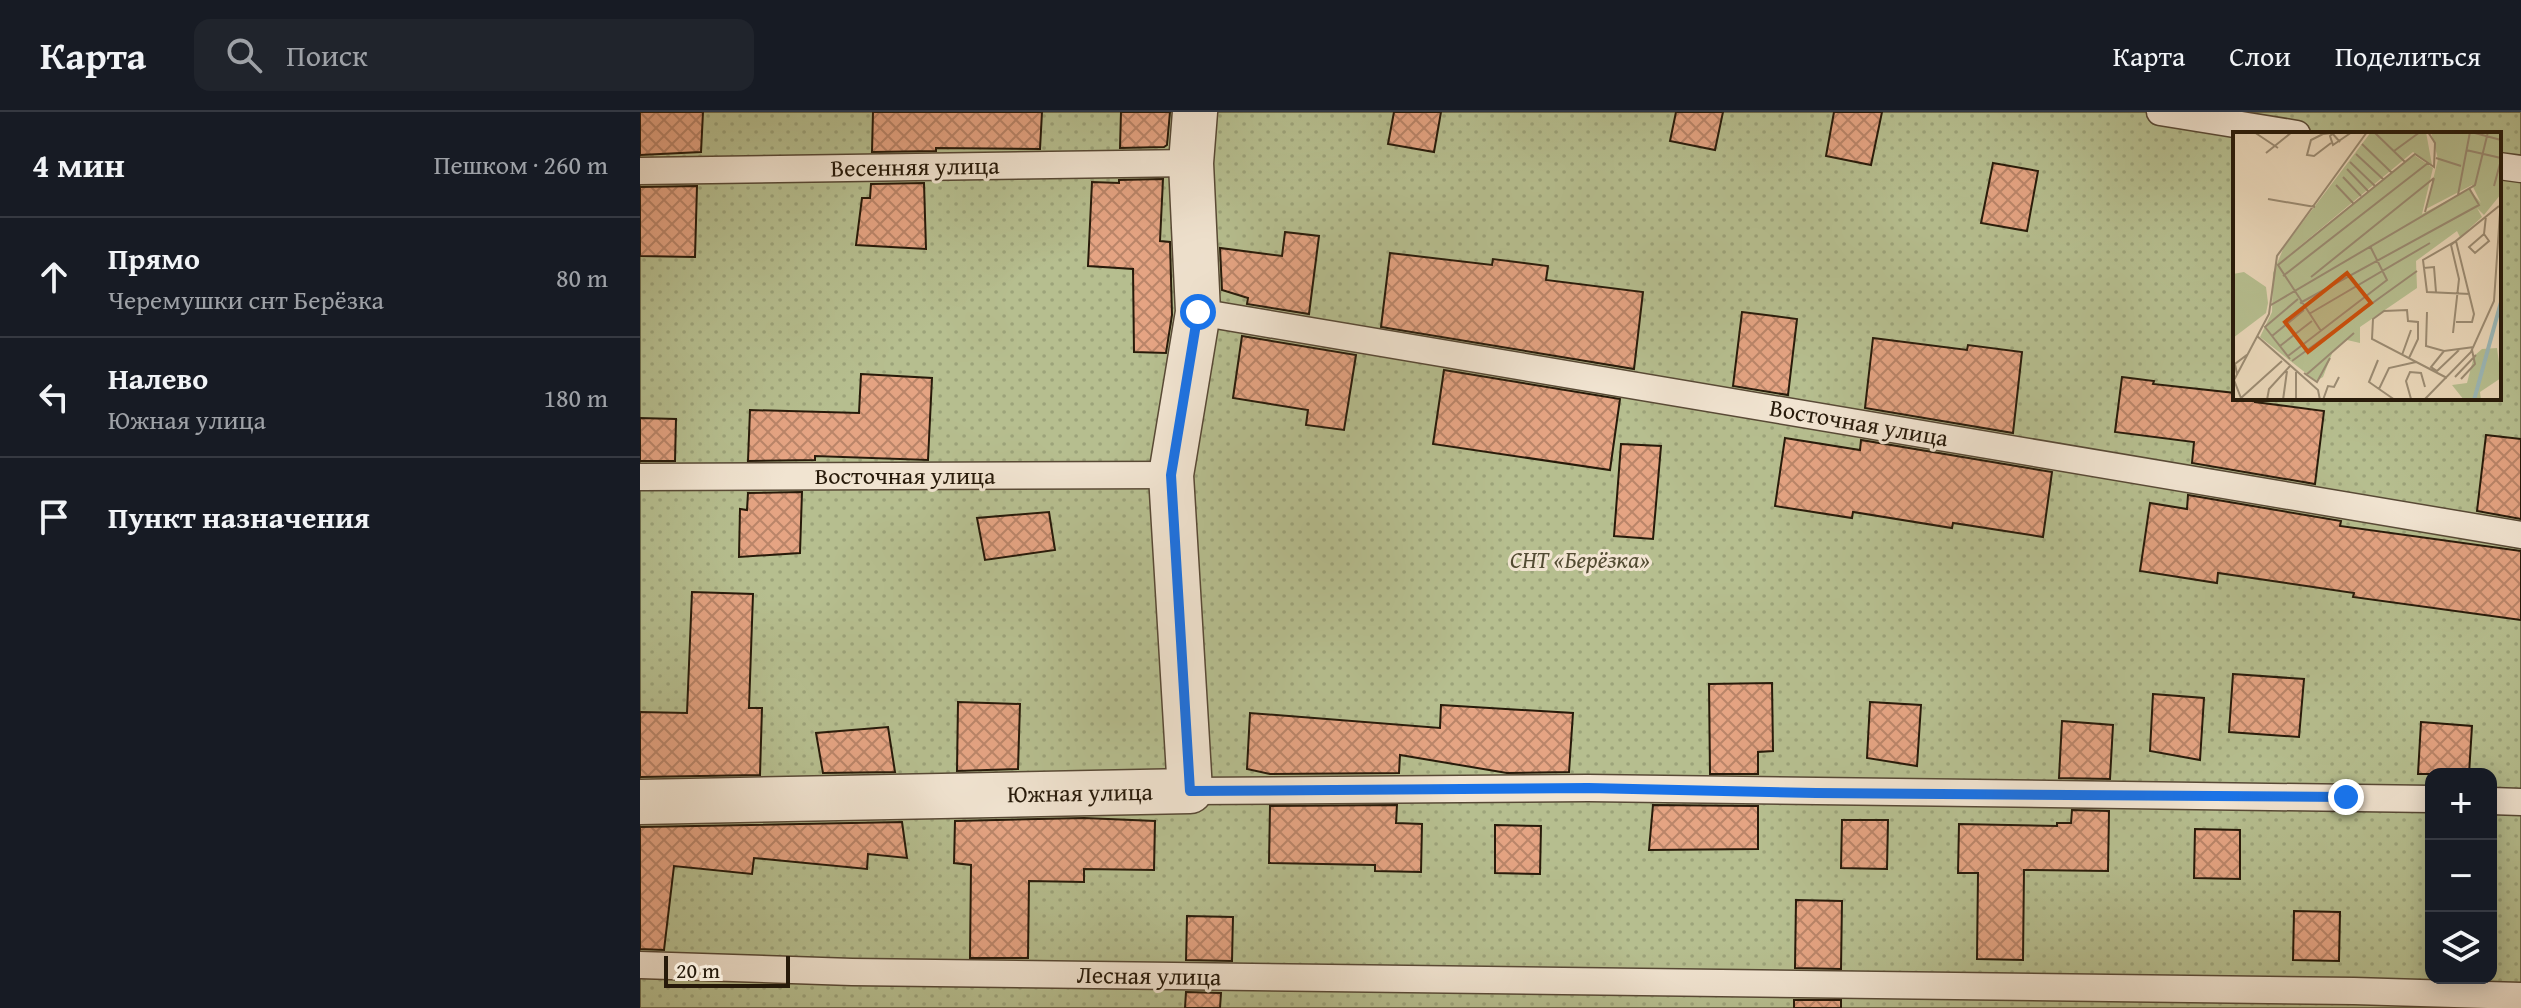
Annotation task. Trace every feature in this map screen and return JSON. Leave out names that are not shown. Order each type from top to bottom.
[{"type":"street","points":[[1190,791],[1171,475],[1198,312],[1191,163],[1195,112]]},
{"type":"street","name":"Южная улица","points":[[640,802],[1190,791]]},
{"type":"lane","points":[[2160,112],[2285,132]]},
{"type":"lane","name":"Весенняя улица","points":[[640,171],[1191,163]]},
{"type":"lane","points":[[2501,166],[2521,169]]},
{"type":"lane","name":"Восточная улица","points":[[1198,312],[2521,535]]},
{"type":"lane","name":"Восточная улица","points":[[640,477],[1171,475]]},
{"type":"lane","name":"Южная улица","points":[[1190,791],[1588,788],[2425,799]]},
{"type":"lane","points":[[2497,801],[2521,802]]},
{"type":"lane","name":"Лесная улица","points":[[640,965],[852,972],[2354,991],[2521,996]]},
{"type":"green space","name":"СНТ «Берёзка»","points":[[640,112],[2521,112],[2521,1008],[640,1008]]},
{"type":"building","points":[[640,112],[703,112],[701,152],[640,155]]},
{"type":"building","points":[[873,112],[1042,112],[1040,149],[936,148],[936,151],[872,152]]},
{"type":"building","points":[[1121,112],[1170,112],[1167,145],[1120,148]]},
{"type":"building","points":[[1394,112],[1441,112],[1434,152],[1388,144]]},
{"type":"building","points":[[1676,112],[1723,112],[1715,150],[1670,141]]},
{"type":"building","points":[[1834,112],[1882,112],[1871,165],[1826,156]]},
{"type":"building","points":[[1993,163],[2038,171],[2027,231],[1981,223]]},
{"type":"building","points":[[1163,179],[1160,241],[1170,242],[1172,315],[1166,353],[1134,352],[1133,269],[1088,266],[1092,182]]},
{"type":"building","points":[[924,183],[926,249],[856,245],[862,198],[870,198],[871,184]]},
{"type":"building","points":[[697,186],[695,257],[640,256],[640,187]]},
{"type":"building","points":[[1285,232],[1319,236],[1309,314],[1247,304],[1248,298],[1222,290],[1220,248],[1282,256]]},
{"type":"building","points":[[1390,253],[1492,265],[1493,259],[1548,266],[1546,280],[1643,292],[1634,369],[1381,327]]},
{"type":"building","points":[[1742,312],[1797,319],[1788,395],[1733,386]]},
{"type":"building","points":[[1242,336],[1356,355],[1344,430],[1306,425],[1308,410],[1233,398]]},
{"type":"building","points":[[1873,338],[1967,350],[1968,345],[2022,352],[2013,433],[1865,408]]},
{"type":"building","points":[[1444,370],[1620,399],[1610,470],[1433,444]]},
{"type":"building","points":[[861,374],[932,378],[928,460],[815,456],[815,460],[748,461],[750,410],[859,413]]},
{"type":"building","points":[[2122,377],[2154,381],[2153,384],[2233,393],[2233,400],[2255,400],[2324,411],[2315,484],[2192,463],[2194,442],[2115,432]]},
{"type":"building","points":[[640,418],[676,419],[675,461],[640,461]]},
{"type":"building","points":[[2486,435],[2521,439],[2521,519],[2477,511]]},
{"type":"building","points":[[1785,438],[1860,450],[1861,440],[2052,472],[2043,537],[1953,523],[1952,528],[1853,512],[1852,518],[1775,506]]},
{"type":"building","points":[[1621,444],[1661,446],[1653,539],[1614,536]]},
{"type":"building","points":[[802,492],[800,553],[739,557],[740,509],[747,510],[748,493]]},
{"type":"building","points":[[2188,495],[2341,521],[2340,526],[2521,551],[2521,620],[2353,597],[2354,593],[2218,573],[2217,583],[2140,571],[2150,503],[2187,509]]},
{"type":"building","points":[[1049,512],[1055,550],[985,560],[977,518]]},
{"type":"building","points":[[692,592],[753,594],[749,708],[762,708],[760,775],[640,777],[640,712],[687,713]]},
{"type":"building","points":[[2233,674],[2304,679],[2299,737],[2229,732]]},
{"type":"building","points":[[1772,683],[1773,751],[1758,752],[1758,774],[1710,774],[1709,684]]},
{"type":"building","points":[[2153,694],[2204,698],[2200,760],[2150,751]]},
{"type":"building","points":[[958,702],[1020,704],[1018,769],[957,771]]},
{"type":"building","points":[[1870,702],[1921,705],[1917,766],[1867,758]]},
{"type":"building","points":[[1441,705],[1573,713],[1569,772],[1507,773],[1400,755],[1399,773],[1270,774],[1247,769],[1250,713],[1440,728]]},
{"type":"building","points":[[2062,721],[2113,725],[2110,779],[2059,778]]},
{"type":"building","points":[[2421,722],[2472,726],[2469,768],[2425,768],[2425,774],[2418,774]]},
{"type":"building","points":[[888,727],[895,772],[823,773],[816,733]]},
{"type":"building","points":[[1397,805],[1396,823],[1422,824],[1421,872],[1375,871],[1375,865],[1269,863],[1270,806]]},
{"type":"building","points":[[1653,805],[1758,806],[1758,849],[1649,850]]},
{"type":"building","points":[[2072,810],[2109,811],[2108,871],[2024,870],[2023,960],[1977,959],[1978,873],[1958,873],[1959,824],[2057,826],[2057,823],[2071,823]]},
{"type":"building","points":[[1084,818],[1155,821],[1154,870],[1084,869],[1084,882],[1029,881],[1028,958],[970,958],[971,865],[954,863],[955,821]]},
{"type":"building","points":[[1842,820],[1888,820],[1887,869],[1841,868]]},
{"type":"building","points":[[902,822],[907,858],[868,854],[867,869],[754,858],[752,874],[674,866],[664,950],[640,949],[640,827]]},
{"type":"building","points":[[1495,825],[1541,826],[1540,874],[1495,873]]},
{"type":"building","points":[[2195,829],[2240,830],[2240,879],[2194,878]]},
{"type":"building","points":[[1796,900],[1842,901],[1841,969],[1795,968]]},
{"type":"building","points":[[2294,911],[2340,912],[2339,961],[2293,960]]},
{"type":"building","points":[[1187,916],[1233,917],[1232,961],[1186,960]]},
{"type":"building","points":[[1186,992],[1221,993],[1220,1008],[1185,1008]]},
{"type":"building","points":[[1794,1000],[1841,1000],[1841,1008],[1794,1008]]},
{"type":"route","points":[[1198,312],[1171,475],[1190,791],[1588,788],[2346,797]]}]
